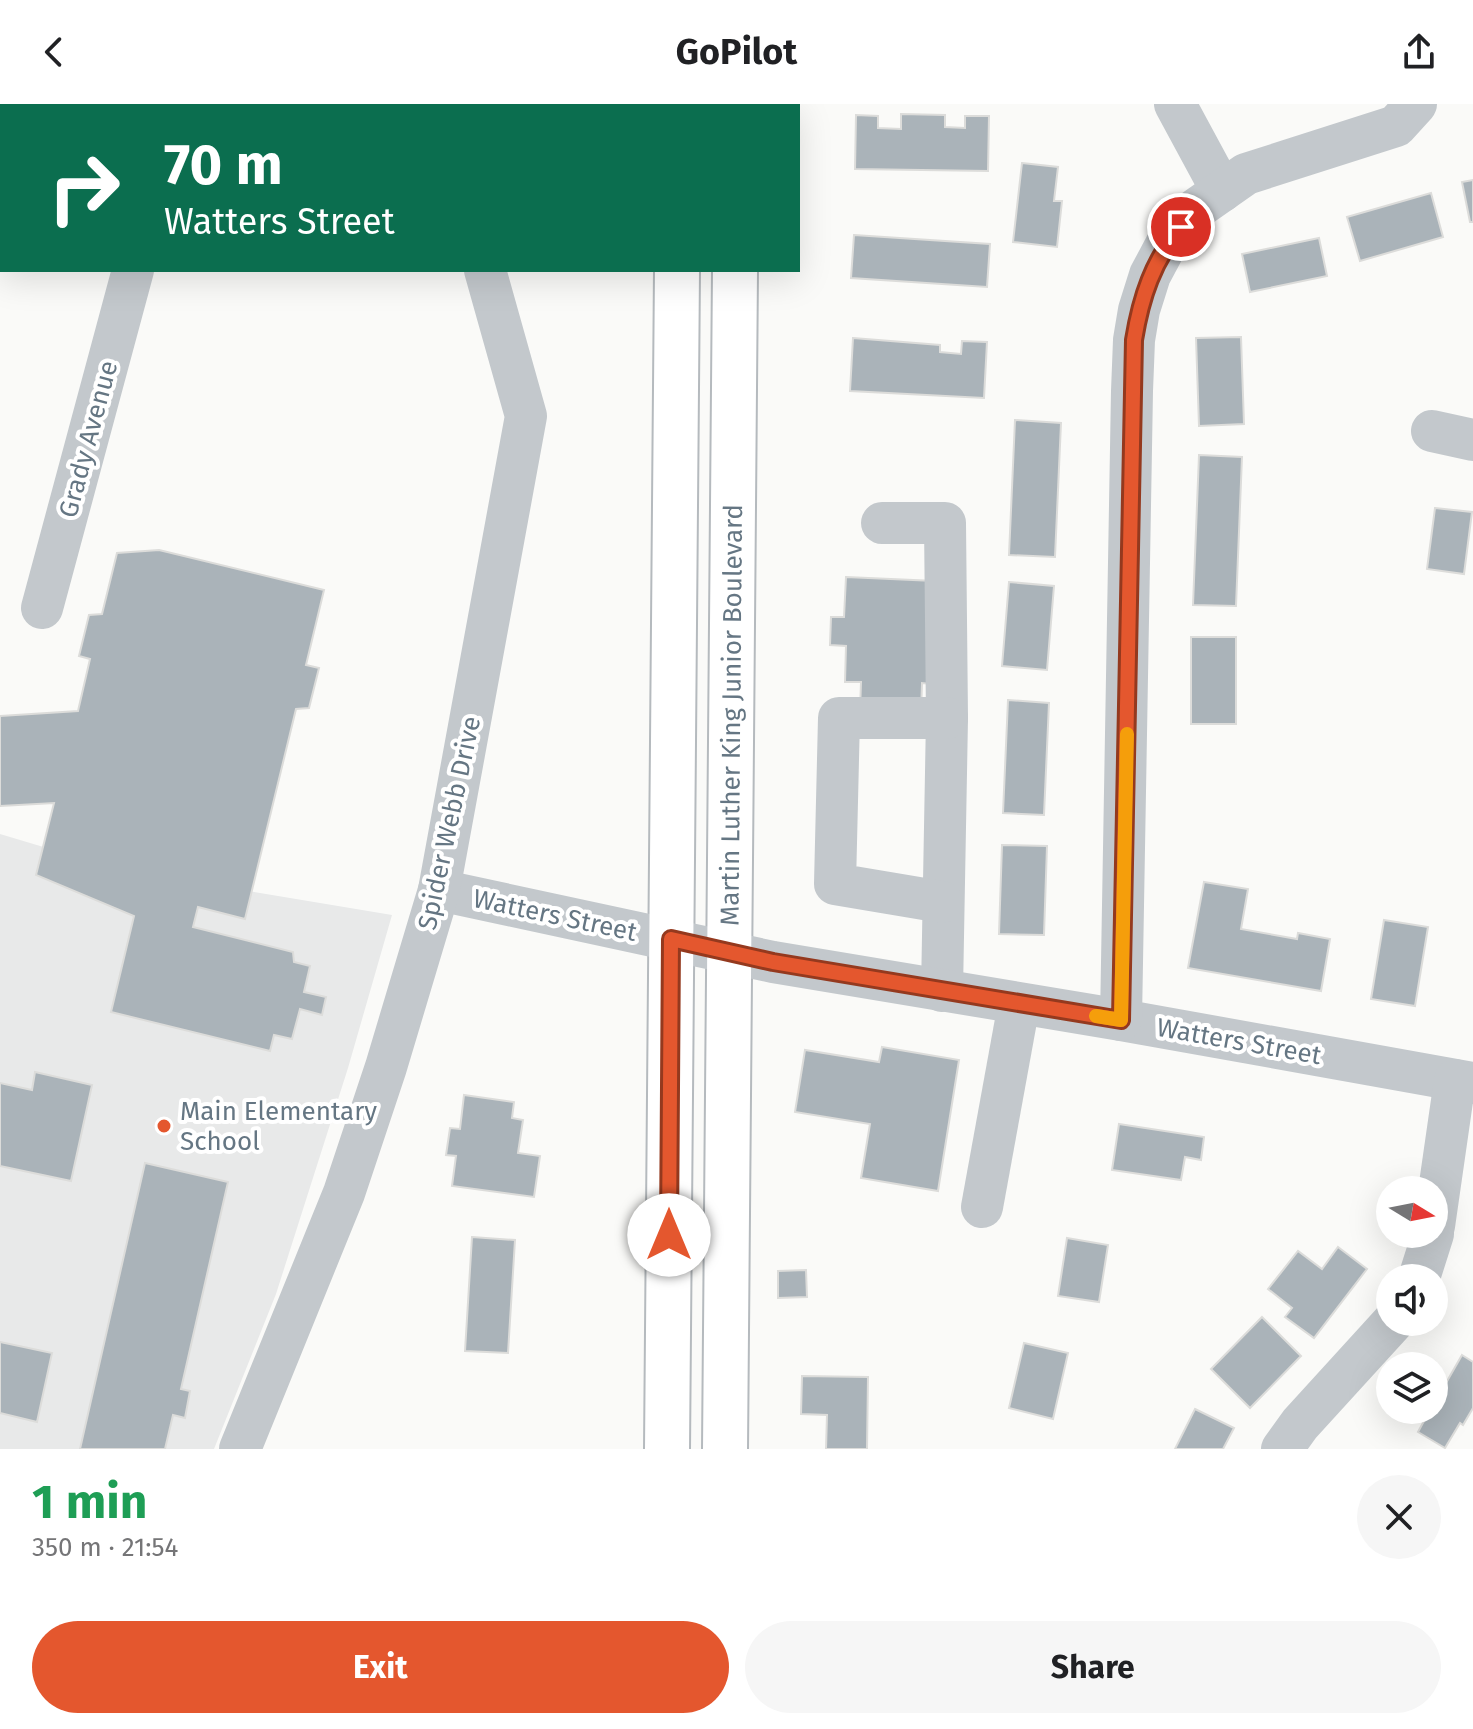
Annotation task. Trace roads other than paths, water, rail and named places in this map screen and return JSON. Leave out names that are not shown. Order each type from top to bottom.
[{"type":"main road","points":[[667,1449],[677,272]]},
{"type":"main road","name":"Martin Luther King Junior Boulevard","points":[[725,1449],[735,272]]},
{"type":"street","points":[[1175,104],[1222,191]]},
{"type":"street","points":[[1121,1020],[1134,340],[1150,275],[1166,245],[1196,209],[1246,174],[1396,126],[1416,104]]},
{"type":"street","name":"Grady Avenue","points":[[42,608],[132,272]]},
{"type":"street","name":"Spider Webb Drive","points":[[240,1449],[344,1193],[439,890],[526,416],[486,272]]},
{"type":"street","points":[[1432,431],[1473,440]]},
{"type":"street","points":[[882,523],[945,523],[947,718],[942,991]]},
{"type":"street","points":[[942,902],[835,884],[838,733],[839,718],[947,718]]},
{"type":"street","name":"Watters Street","points":[[439,890],[729,954],[1464,1082]]},
{"type":"street","points":[[982,1207],[1019,1004]]},
{"type":"street","points":[[1444,1176],[1464,1082]]},
{"type":"street","points":[[1282,1449],[1300,1424],[1380,1336]]},
{"type":"place","name":"Main Elementary School","points":[[164,1126]]}]
